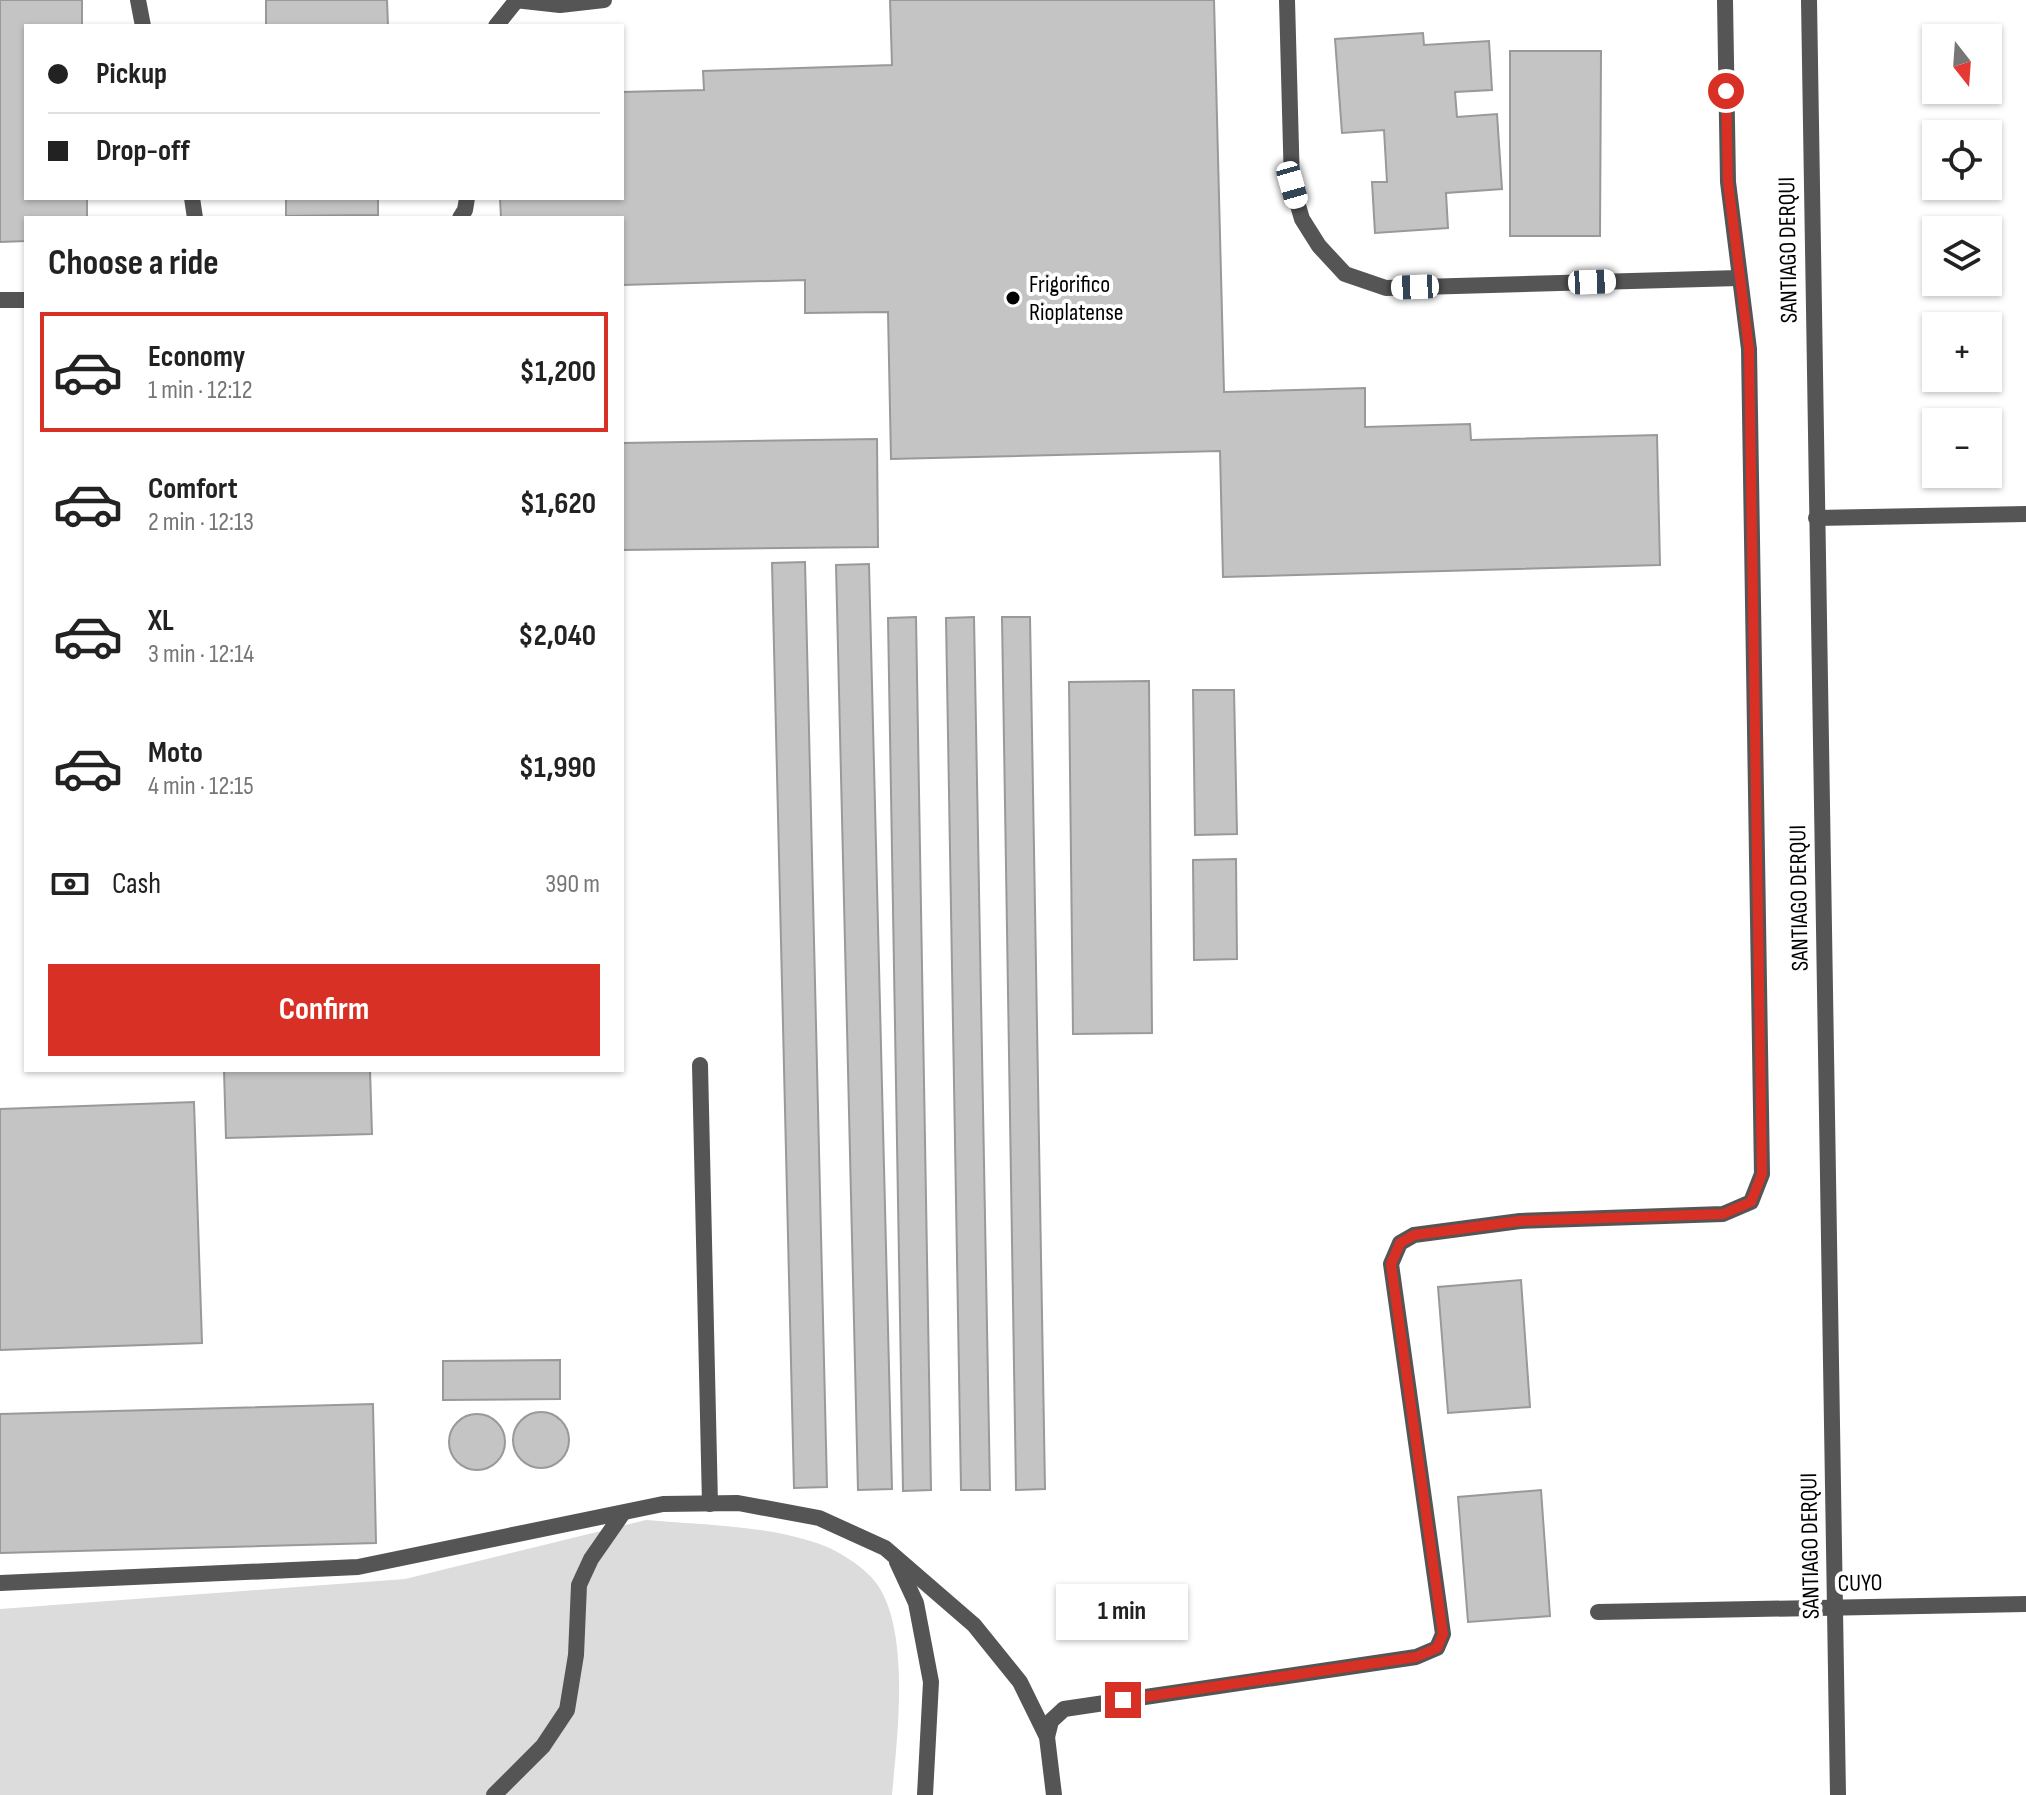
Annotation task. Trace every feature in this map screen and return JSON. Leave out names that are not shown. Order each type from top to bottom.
[{"type":"street","points":[[138,0],[143,24]]},
{"type":"street","points":[[498,24],[516,1],[560,5],[604,0]]},
{"type":"street","points":[[1287,0],[1292,185],[1302,219],[1319,246],[1345,274],[1386,288],[1739,278]]},
{"type":"street","points":[[1047,1737],[1051,1721],[1064,1709],[1416,1657],[1437,1648],[1443,1634],[1391,1264],[1400,1243],[1414,1235],[1520,1221],[1723,1214],[1751,1202],[1762,1174],[1749,349],[1728,182],[1725,0]]},
{"type":"street","name":"SANTIAGO DERQUI","points":[[1809,0],[1838,1795]]},
{"type":"street","points":[[0,300],[24,300]]},
{"type":"street","points":[[1816,518],[2026,514]]},
{"type":"street","points":[[700,1065],[710,1504]]},
{"type":"street","points":[[0,1583],[358,1567],[663,1504],[738,1503],[819,1518],[885,1548],[974,1625],[1020,1682],[1047,1737],[1054,1795]]},
{"type":"street","points":[[494,1795],[543,1746],[567,1710],[576,1655],[579,1585],[591,1559],[623,1513]]},
{"type":"street","points":[[893,1555],[916,1603],[931,1682],[925,1795]]},
{"type":"street","name":"CUYO","points":[[1598,1612],[2026,1604]]},
{"type":"shaded area","points":[[646,1520],[732,1527],[796,1537],[841,1554],[872,1577],[888,1605],[898,1657],[898,1716],[892,1795],[0,1795],[0,1609],[405,1579]]},
{"type":"building","points":[[0,0],[82,0],[82,24],[24,24],[24,200],[87,200],[87,216],[24,216],[24,241],[0,242]]},
{"type":"building","points":[[266,0],[387,0],[388,24],[266,24]]},
{"type":"building","name":"Frigorifico Rioplatense","points":[[890,0],[1214,0],[1224,392],[1365,388],[1365,427],[1470,424],[1471,440],[1657,435],[1660,565],[1223,577],[1220,451],[891,459],[888,312],[805,313],[805,280],[624,285],[624,216],[501,216],[500,200],[624,200],[624,92],[704,90],[703,71],[892,65]]},
{"type":"building","points":[[1423,33],[1424,45],[1489,41],[1492,90],[1455,92],[1457,117],[1497,114],[1502,189],[1446,193],[1448,228],[1375,233],[1372,182],[1387,182],[1384,130],[1342,133],[1335,39]]},
{"type":"building","points":[[1510,51],[1601,51],[1600,236],[1510,236]]},
{"type":"building","points":[[286,200],[378,200],[378,215],[286,216]]},
{"type":"building","points":[[877,439],[878,547],[624,550],[624,443]]},
{"type":"building","points":[[805,562],[827,1487],[794,1488],[772,563]]},
{"type":"building","points":[[869,564],[892,1489],[858,1490],[836,565]]},
{"type":"building","points":[[916,617],[931,1490],[903,1491],[888,618]]},
{"type":"building","points":[[974,617],[990,1490],[961,1490],[946,618]]},
{"type":"building","points":[[1002,617],[1030,617],[1045,1489],[1016,1490]]},
{"type":"building","points":[[1149,681],[1152,1033],[1073,1034],[1069,682]]},
{"type":"building","points":[[1193,690],[1234,690],[1237,834],[1195,835]]},
{"type":"building","points":[[1236,859],[1237,959],[1194,960],[1193,860]]},
{"type":"building","points":[[224,1072],[370,1072],[372,1134],[226,1138]]},
{"type":"building","points":[[194,1102],[202,1343],[0,1350],[0,1109]]},
{"type":"building","points":[[1521,1280],[1530,1407],[1448,1413],[1438,1287]]},
{"type":"building","points":[[560,1360],[560,1399],[443,1400],[443,1361]]},
{"type":"building","points":[[373,1404],[376,1543],[0,1553],[0,1414]]},
{"type":"building","points":[[541,1412],[561,1420],[569,1440],[561,1460],[541,1468],[521,1460],[513,1440],[521,1420]]},
{"type":"building","points":[[477,1414],[497,1422],[505,1442],[497,1462],[477,1470],[457,1462],[449,1442],[457,1422]]},
{"type":"building","points":[[1541,1490],[1550,1616],[1468,1622],[1458,1497]]},
{"type":"place","name":"Frigorifico Rioplatense","points":[[1013,298]]},
{"type":"route","points":[[1123,1700],[1416,1657],[1437,1648],[1443,1634],[1391,1264],[1400,1243],[1414,1235],[1520,1221],[1723,1214],[1751,1202],[1762,1174],[1749,349],[1728,182],[1726,91]]}]
